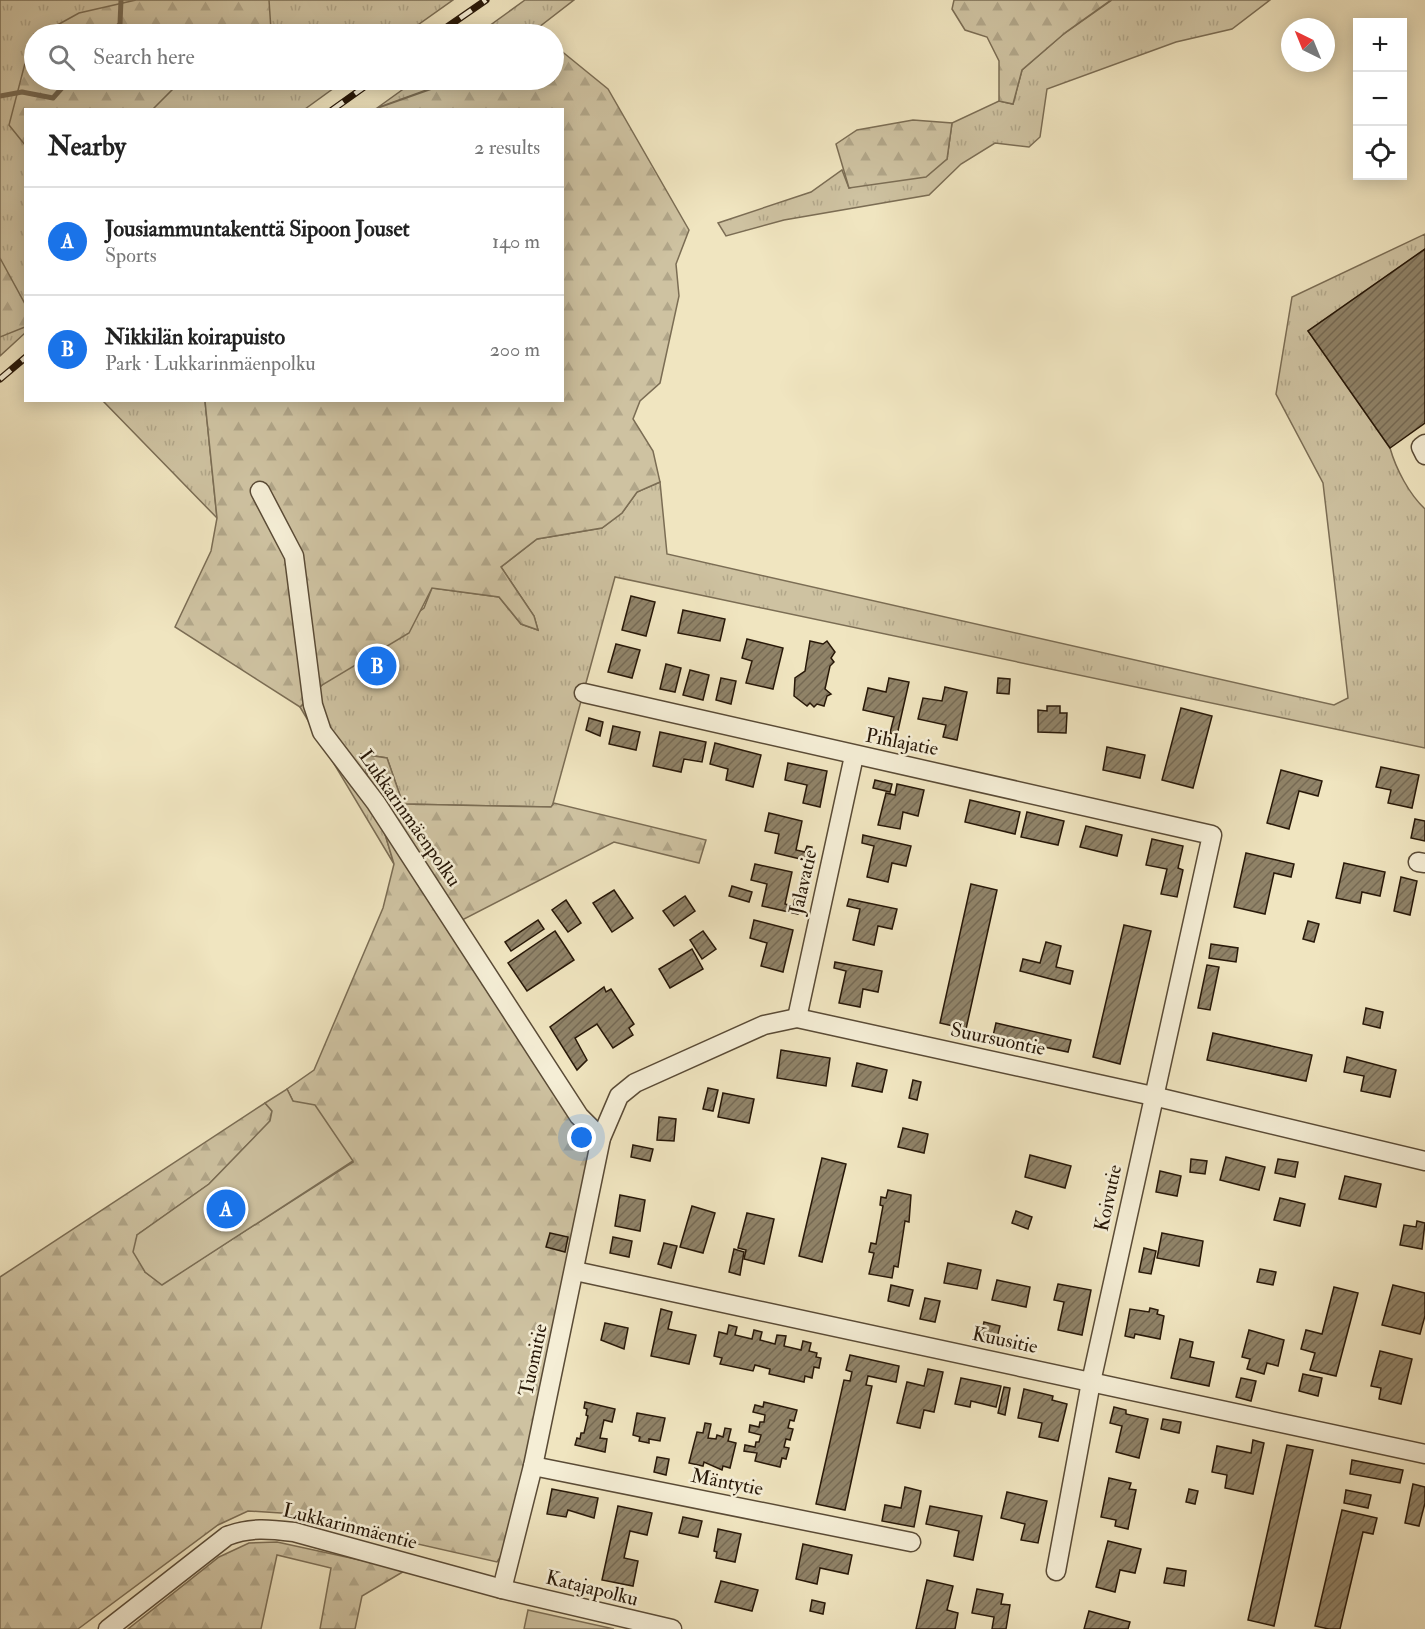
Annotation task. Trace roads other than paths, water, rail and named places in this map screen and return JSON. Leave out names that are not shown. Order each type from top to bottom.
[{"type":"street","points":[[1425,444],[1421,447],[1425,455]]},
{"type":"street","name":"Lukkarinmäenpolku","points":[[260,491],[294,556],[313,705],[322,732],[376,803],[579,1116],[601,1138]]},
{"type":"street","name":"Pihlajatie","points":[[584,693],[854,756],[959,776],[1212,835]]},
{"type":"street","name":"Jalavatie","points":[[797,1018],[854,756]]},
{"type":"street","name":"Koivutie","points":[[1056,1571],[1091,1382],[1152,1096],[1212,835]]},
{"type":"street","name":"Suursuontie","points":[[601,1138],[619,1096],[638,1080],[764,1025],[797,1018],[1152,1096],[1425,1161]]},
{"type":"street","name":"Tuomitie","points":[[502,1589],[533,1466],[601,1138]]},
{"type":"street","name":"Kuusitie","points":[[575,1272],[1425,1454]]},
{"type":"street","name":"Mäntytie","points":[[533,1466],[911,1542]]},
{"type":"street","name":"Lukkarinmäentie","points":[[108,1629],[227,1536],[244,1529],[260,1528],[294,1532],[502,1589]]},
{"type":"street","name":"Katajapolku","points":[[502,1589],[672,1629]]},
{"type":"waterway","points":[[120,24],[121,0]]},
{"type":"waterway","points":[[0,96],[22,92],[53,98],[60,90]]},
{"type":"railway","points":[[451,24],[486,0]]},
{"type":"railway","points":[[335,108],[360,90]]},
{"type":"railway","points":[[0,379],[24,359]]},
{"type":"place","name":"Nikkilän koirapuisto","points":[[377,666]]},
{"type":"place","name":"Jousiammuntakenttä Sipoon Jouset","points":[[226,1209]]}]
